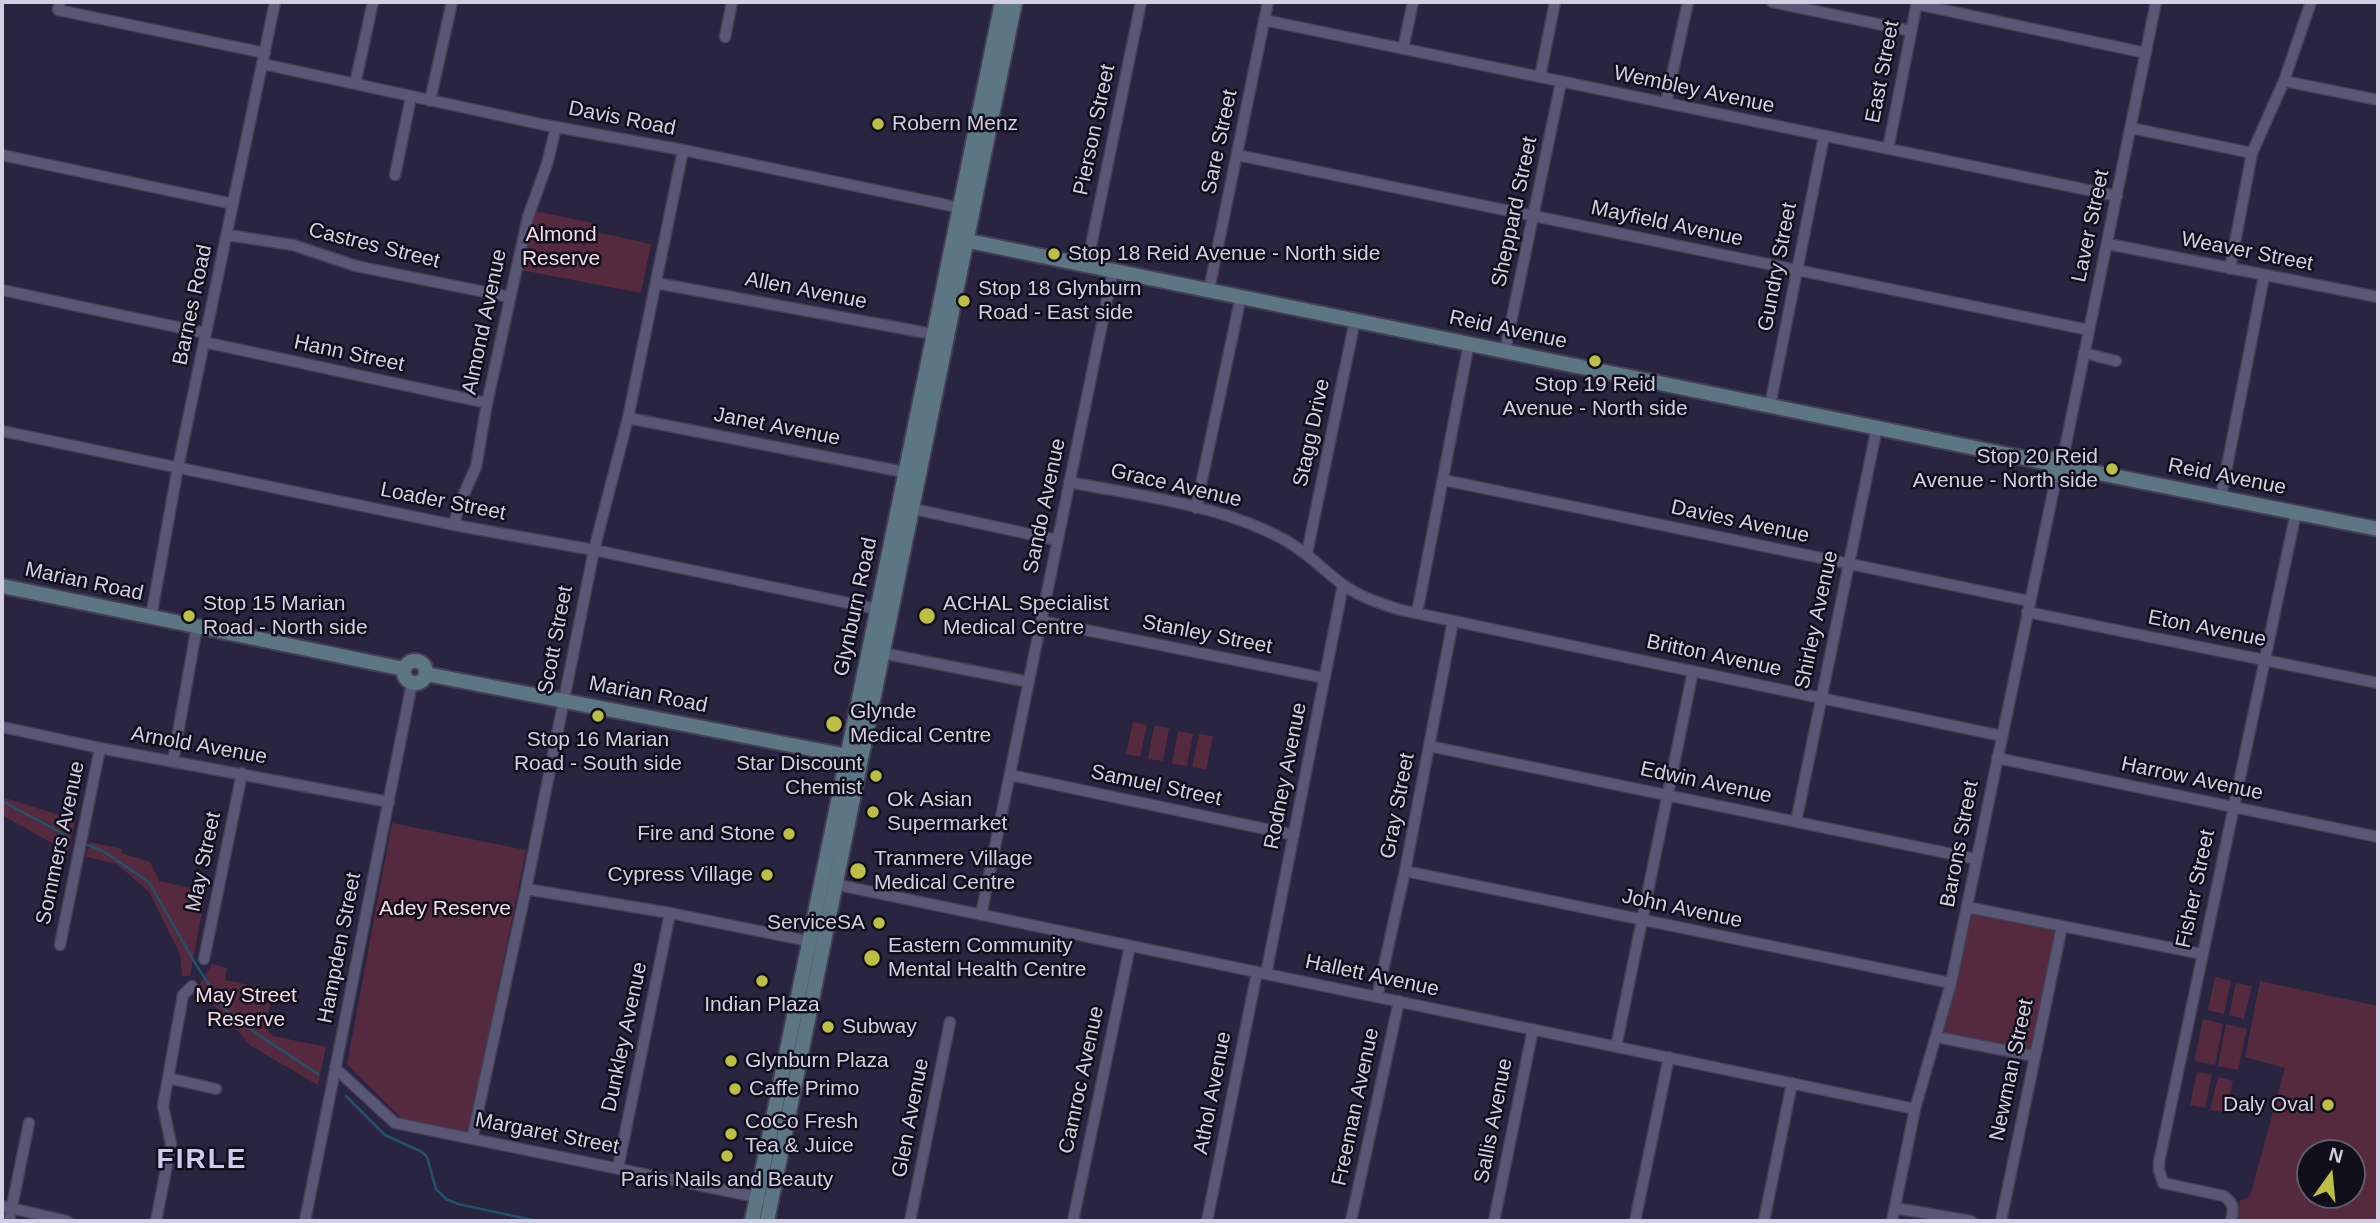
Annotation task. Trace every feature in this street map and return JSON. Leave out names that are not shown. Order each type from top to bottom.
[{"type":"street","points":[[60,2],[58,10],[265,53]]},
{"type":"street","name":"Barnes Road","points":[[151,617],[178,467],[275,2]]},
{"type":"street","points":[[355,84],[373,2]]},
{"type":"street","points":[[430,101],[452,2]]},
{"type":"street","points":[[725,37],[732,2]]},
{"type":"street","name":"Glynburn Road","points":[[767,1221],[764,1198],[795,1011],[816,943],[828,883],[846,755],[898,505],[911,473],[961,239],[1002,2]]},
{"type":"street","name":"Glynburn Road","points":[[967,209],[1015,2]]},
{"type":"street","name":"Pierson Street","points":[[1087,265],[1141,2]]},
{"type":"street","name":"Sare Street","points":[[1209,290],[1268,2]]},
{"type":"street","points":[[1403,49],[1413,2]]},
{"type":"street","points":[[1540,77],[1555,2]]},
{"type":"street","points":[[1666,103],[1688,2]]},
{"type":"street","points":[[1772,2],[1910,31]]},
{"type":"street","name":"Laver Street","points":[[2060,465],[2157,2]]},
{"type":"street","points":[[2230,270],[2252,153],[2284,81],[2311,2]]},
{"type":"street","points":[[1917,3],[2146,53]]},
{"type":"street","name":"East Street","points":[[1888,149],[1917,3]]},
{"type":"street","name":"Wembley Avenue","points":[[1264,20],[2117,197]]},
{"type":"street","name":"Davis Road","points":[[263,64],[556,127],[683,150],[967,209]]},
{"type":"street","points":[[2284,81],[2378,100]]},
{"type":"street","name":"Sheppard Street","points":[[1505,351],[1561,82]]},
{"type":"street","points":[[395,175],[411,97]]},
{"type":"street","name":"Almond Avenue","points":[[454,525],[459,505],[476,467],[487,403],[528,217],[547,164],[556,127]]},
{"type":"street","points":[[2131,128],[2252,153]]},
{"type":"street","name":"Gundry Street","points":[[1770,405],[1824,136]]},
{"type":"street","name":"Scott Street","points":[[471,1139],[526,889],[594,550],[628,418],[683,150]]},
{"type":"street","points":[[2,155],[233,204]]},
{"type":"street","name":"Mayfield Avenue","points":[[1237,155],[2089,330]]},
{"type":"street","name":"Castres Street","points":[[227,235],[293,245],[356,266],[510,297]]},
{"type":"street","name":"Reid Avenue","points":[[961,239],[2378,529]]},
{"type":"street","name":"Weaver Street","points":[[2108,244],[2378,297]]},
{"type":"street","name":"Sando Avenue","points":[[981,915],[1113,270]]},
{"type":"street","points":[[2221,497],[2264,276]]},
{"type":"street","name":"Allen Avenue","points":[[656,283],[940,336]]},
{"type":"street","name":"Hann Street","points":[[2,290],[487,403]]},
{"type":"street","points":[[1196,508],[1241,296]]},
{"type":"street","name":"Stagg Drive","points":[[1307,553],[1355,320]]},
{"type":"street","points":[[1417,613],[1469,343]]},
{"type":"street","points":[[2084,354],[2116,361]]},
{"type":"street","name":"Janet Avenue","points":[[628,418],[911,473]]},
{"type":"street","name":"Shirley Avenue","points":[[1796,822],[1877,427]]},
{"type":"street","name":"Loader Street","points":[[2,431],[454,525],[594,550],[877,608]]},
{"type":"street","name":"Barons Street","points":[[1892,1221],[1915,1109],[1951,983],[2060,465]]},
{"type":"street","name":"Glynburn Road","points":[[828,883],[862,758],[913,509],[911,473]]},
{"type":"street","name":"Davies Avenue","points":[[1444,480],[1848,564],[2028,607]]},
{"type":"street","name":"Grace Avenue","points":[[1069,482],[1241,520],[1282,538],[1307,553],[1343,585],[1381,604],[1417,613]]},
{"type":"street","points":[[898,505],[1057,540]]},
{"type":"street","name":"Fisher Street","points":[[2231,1221],[2233,1206],[2224,1196],[2163,1183],[2159,1170],[2296,512]]},
{"type":"street","name":"Rodney Avenue","points":[[1261,973],[1294,835],[1343,585]]},
{"type":"street","name":"Marian Road","points":[[2,586],[404,669]]},
{"type":"street","name":"Eton Avenue","points":[[2028,607],[2378,683]]},
{"type":"street","name":"Britton Avenue","points":[[1417,613],[2002,736]]},
{"type":"street","name":"Stanley Street","points":[[1041,621],[1324,678]]},
{"type":"street","name":"Gray Street","points":[[1377,997],[1405,871],[1453,621]]},
{"type":"street","points":[[173,761],[197,626]]},
{"type":"street","points":[[882,653],[1029,682]]},
{"type":"street","points":[[409,662],[420,662],[424,665],[426,674],[420,682],[412,683],[405,677],[404,669],[409,662]]},
{"type":"street","points":[[1616,1046],[1693,671]]},
{"type":"street","name":"Marian Road","points":[[426,674],[862,758]]},
{"type":"street","name":"Hampden Street","points":[[305,1221],[412,683]]},
{"type":"street","name":"Arnold Avenue","points":[[2,727],[389,802]]},
{"type":"street","name":"Edwin Avenue","points":[[1429,746],[1976,859]]},
{"type":"street","name":"Sommers Avenue","points":[[60,945],[100,748]]},
{"type":"street","name":"Harrow Avenue","points":[[1997,758],[2378,837]]},
{"type":"street","name":"May Street","points":[[204,959],[242,773]]},
{"type":"street","name":"Samuel Street","points":[[1010,775],[1294,835]]},
{"type":"street","name":"John Avenue","points":[[1405,871],[1951,983]]},
{"type":"street","name":"Hallett Avenue","points":[[828,883],[1915,1109]]},
{"type":"street","points":[[526,889],[670,913],[816,943]]},
{"type":"street","points":[[1967,907],[2202,954]]},
{"type":"street","name":"Dunkley Avenue","points":[[618,1168],[670,913]]},
{"type":"street","name":"Newman Street","points":[[2001,1221],[2062,926]]},
{"type":"street","name":"Glynburn Road","points":[[752,1221],[764,1198],[817,979],[816,943]]},
{"type":"street","name":"Camroc Avenue","points":[[1073,1221],[1130,946]]},
{"type":"street","name":"Athol Avenue","points":[[1207,1221],[1261,973]]},
{"type":"street","points":[[795,1011],[808,985],[817,979]]},
{"type":"street","points":[[156,1221],[172,1144],[163,1106],[183,995],[192,986]]},
{"type":"street","name":"Freeman Avenue","points":[[1351,1221],[1399,1002]]},
{"type":"street","name":"Glen Avenue","points":[[910,1221],[950,1022]]},
{"type":"street","name":"Sallis Avenue","points":[[1494,1221],[1533,1029]]},
{"type":"street","points":[[1937,1037],[2034,1055]]},
{"type":"street","points":[[1635,1221],[1669,1057]]},
{"type":"street","name":"Margaret Street","points":[[335,1068],[395,1123],[764,1198]]},
{"type":"street","points":[[168,1078],[216,1089]]},
{"type":"street","points":[[1764,1221],[1792,1083]]},
{"type":"street","points":[[9,1221],[6,1207],[29,1123]]},
{"type":"street","points":[[6,1207],[68,1221]]},
{"type":"street","points":[[1895,1208],[1971,1221]]},
{"type":"green space","name":"Almond Reserve","points":[[535,211],[593,223],[592,231],[651,244],[641,293],[521,270]]},
{"type":"green space","points":[[1133,722],[1147,725],[1140,757],[1126,754]]},
{"type":"green space","points":[[1154,726],[1169,728],[1163,761],[1148,759]]},
{"type":"green space","points":[[1178,731],[1193,734],[1187,766],[1172,764]]},
{"type":"green space","points":[[1199,734],[1213,736],[1206,770],[1192,767]]},
{"type":"green space","points":[[2,797],[75,820],[68,852],[2,815]]},
{"type":"green space","name":"Adey Reserve","points":[[392,823],[526,850],[468,1135],[402,1119],[347,1064]]},
{"type":"green space","name":"May Street Reserve","points":[[90,842],[122,849],[121,853],[150,862],[159,881],[206,891],[190,976],[182,976],[180,954],[149,892],[117,864],[86,857]]},
{"type":"green space","points":[[1967,907],[2062,926],[2034,1056],[1937,1037]]},
{"type":"green space","name":"May Street Reserve","points":[[212,964],[227,968],[225,980],[273,990],[265,1027],[273,1036],[326,1047],[318,1085],[251,1046],[198,987]]},
{"type":"green space","points":[[2215,977],[2231,981],[2224,1014],[2208,1010]]},
{"type":"green space","points":[[2260,981],[2378,1006],[2378,1221],[2237,1221],[2240,1201],[2250,1196],[2285,1068],[2245,1057]]},
{"type":"green space","points":[[2236,983],[2252,986],[2244,1019],[2229,1015]]},
{"type":"green space","points":[[2203,1019],[2223,1024],[2215,1065],[2194,1061]]},
{"type":"green space","points":[[2226,1024],[2247,1029],[2238,1070],[2218,1066]]},
{"type":"green space","points":[[2197,1072],[2212,1075],[2205,1108],[2190,1105]]},
{"type":"green space","points":[[2218,1077],[2233,1081],[2226,1113],[2210,1110]]},
{"type":"waterway","points":[[2,801],[69,837]]},
{"type":"waterway","points":[[88,845],[103,851],[149,882],[195,963],[233,1018],[318,1074]]},
{"type":"waterway","points":[[346,1096],[385,1135],[422,1152],[427,1157],[436,1189],[446,1199],[537,1221]]},
{"type":"place","name":"Robern Menz","points":[[878,124]]},
{"type":"place","name":"Stop 18 Reid Avenue - North side","points":[[1054,254]]},
{"type":"place","name":"Stop 18 Glynburn Road - East side","points":[[964,301]]},
{"type":"place","name":"Stop 19 Reid Avenue - North side","points":[[1595,361]]},
{"type":"place","name":"Stop 20 Reid Avenue - North side","points":[[2112,469]]},
{"type":"place","name":"Stop 15 Marian Road - North side","points":[[189,616]]},
{"type":"place","name":"ACHAL Specialist Medical Centre","points":[[927,616]]},
{"type":"place","name":"Stop 16 Marian Road - South side","points":[[598,716]]},
{"type":"place","name":"Glynde Medical Centre","points":[[834,724]]},
{"type":"place","name":"Star Discount Chemist","points":[[876,776]]},
{"type":"place","name":"Ok Asian Supermarket","points":[[873,812]]},
{"type":"place","name":"Fire and Stone","points":[[789,834]]},
{"type":"place","name":"Tranmere Village Medical Centre","points":[[858,871]]},
{"type":"place","name":"Cypress Village","points":[[767,875]]},
{"type":"place","name":"ServiceSA","points":[[879,923]]},
{"type":"place","name":"Eastern Community Mental Health Centre","points":[[872,958]]},
{"type":"place","name":"Indian Plaza","points":[[762,981]]},
{"type":"place","name":"Subway","points":[[828,1027]]},
{"type":"place","name":"Glynburn Plaza","points":[[731,1061]]},
{"type":"place","name":"Caffe Primo","points":[[735,1089]]},
{"type":"place","name":"Daly Oval","points":[[2328,1105]]},
{"type":"place","name":"CoCo Fresh Tea & Juice","points":[[731,1134]]},
{"type":"place","name":"Paris Nails and Beauty","points":[[727,1156]]},
{"type":"district","name":"FIRLE","points":[[202,1160]]}]
